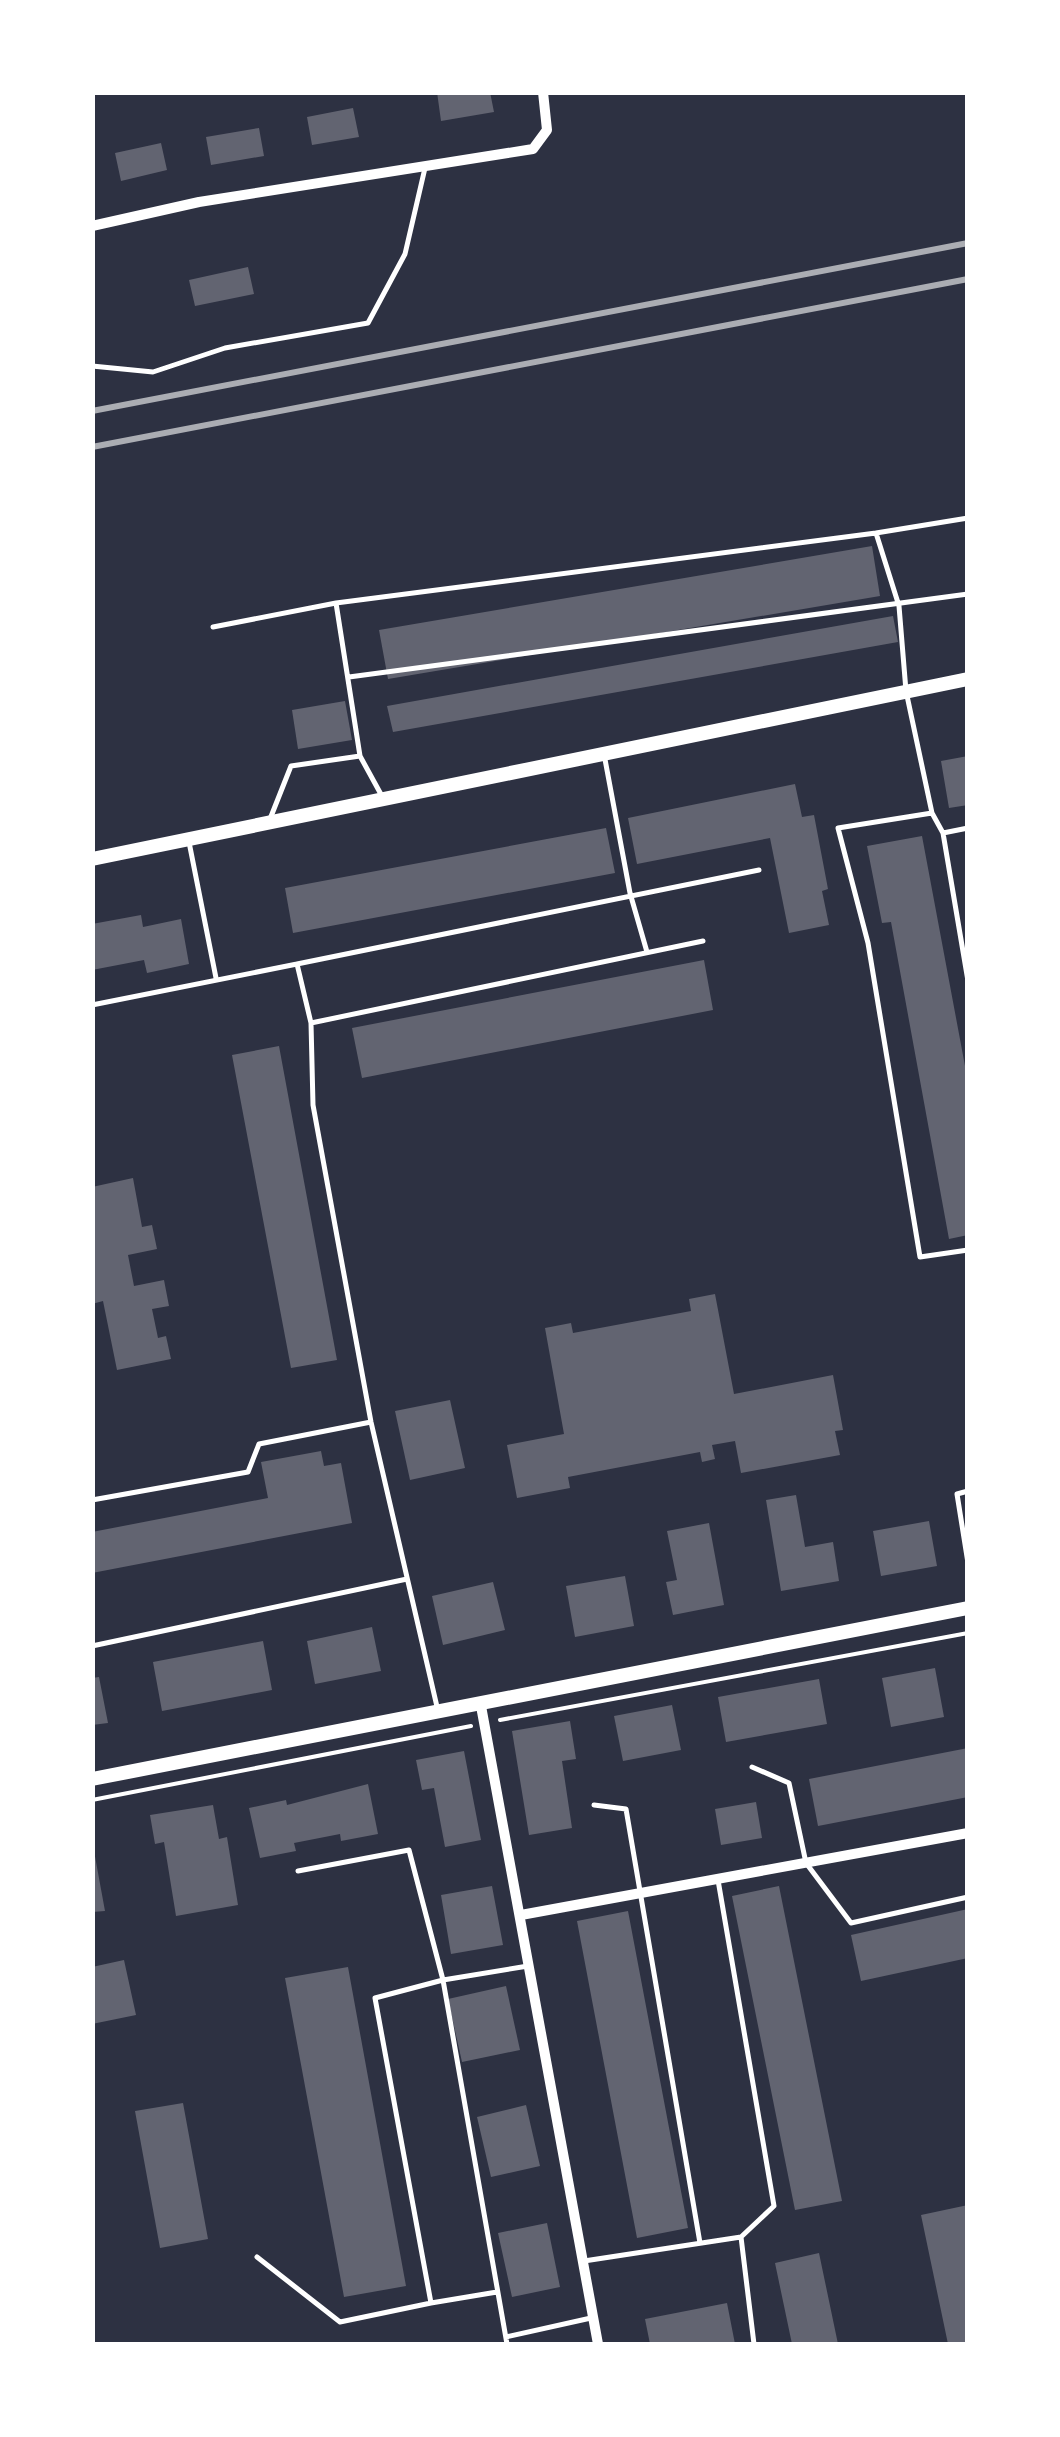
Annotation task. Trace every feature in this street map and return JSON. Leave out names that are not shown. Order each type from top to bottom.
[{"type":"street","points":[[92,226],[199,202],[532,149],[547,130],[543,92]]},
{"type":"street","points":[[92,859],[968,679]]},
{"type":"street","points":[[92,1779],[968,1608]]},
{"type":"street","points":[[481,1706],[598,2344]]},
{"type":"street","points":[[521,1916],[968,1832]]},
{"type":"lane","points":[[92,366],[152,372],[224,348],[368,323],[405,254],[426,165]]},
{"type":"lane","points":[[213,627],[336,603],[968,518]]},
{"type":"lane","points":[[876,533],[899,606],[906,691],[932,812],[942,833],[968,981]]},
{"type":"lane","points":[[349,677],[968,594]]},
{"type":"lane","points":[[336,603],[360,756],[385,801]]},
{"type":"lane","points":[[604,751],[630,893],[647,952]]},
{"type":"lane","points":[[268,824],[291,766],[360,756]]},
{"type":"lane","points":[[932,812],[838,828],[868,943],[920,1257],[968,1250]]},
{"type":"lane","points":[[942,833],[968,828]]},
{"type":"lane","points":[[188,840],[216,978]]},
{"type":"lane","points":[[92,1006],[630,893],[759,870]]},
{"type":"lane","points":[[311,1022],[703,941]]},
{"type":"lane","points":[[297,964],[311,1022],[313,1105],[371,1422],[438,1714]]},
{"type":"lane","points":[[92,1500],[248,1472],[260,1444],[371,1422]]},
{"type":"lane","points":[[968,1491],[957,1494],[968,1564]]},
{"type":"lane","points":[[92,1646],[407,1579]]},
{"type":"lane","points":[[752,1767],[789,1783],[806,1863],[850,1923],[968,1897]]},
{"type":"lane","points":[[594,1805],[626,1809],[700,2243]]},
{"type":"lane","points":[[298,1872],[409,1850],[442,1980],[507,2341],[592,2318]]},
{"type":"lane","points":[[584,2261],[740,2237],[774,2206],[718,1880]]},
{"type":"lane","points":[[430,2304],[375,1998],[442,1980],[528,1966]]},
{"type":"lane","points":[[740,2237],[754,2344]]},
{"type":"lane","points":[[256,2257],[340,2322],[498,2292]]},
{"type":"path","points":[[92,1800],[968,1634]]},
{"type":"building","points":[[437,92],[490,92],[494,112],[441,121]]},
{"type":"building","points":[[353,108],[359,137],[312,145],[307,117]]},
{"type":"building","points":[[259,128],[264,156],[211,165],[206,137]]},
{"type":"building","points":[[161,143],[167,170],[121,181],[115,153]]},
{"type":"building","points":[[248,267],[254,294],[195,306],[189,280]]},
{"type":"building","points":[[872,546],[880,596],[388,679],[379,630]]},
{"type":"building","points":[[893,616],[898,642],[393,732],[387,706]]},
{"type":"building","points":[[345,701],[352,740],[298,749],[292,710]]},
{"type":"building","points":[[968,756],[968,805],[949,808],[941,761]]},
{"type":"building","points":[[795,784],[802,817],[814,815],[828,889],[822,891],[829,925],[789,933],[770,838],[637,864],[628,818]]},
{"type":"building","points":[[606,828],[615,873],[293,933],[285,888]]},
{"type":"building","points":[[922,836],[968,1082],[968,1235],[949,1239],[891,922],[882,923],[867,846]]},
{"type":"building","points":[[141,915],[143,927],[181,919],[189,964],[147,973],[144,960],[92,970],[92,924]]},
{"type":"building","points":[[704,960],[713,1010],[362,1078],[352,1028]]},
{"type":"building","points":[[279,1046],[337,1360],[291,1368],[232,1055]]},
{"type":"building","points":[[133,1178],[142,1227],[152,1225],[157,1249],[128,1255],[134,1286],[164,1280],[169,1306],[152,1309],[158,1338],[166,1336],[171,1359],[117,1370],[103,1301],[92,1304],[92,1187]]},
{"type":"building","points":[[715,1294],[734,1394],[833,1375],[843,1430],[835,1431],[840,1455],[741,1473],[735,1441],[712,1445],[715,1459],[702,1462],[700,1452],[568,1477],[570,1488],[517,1498],[507,1445],[564,1434],[545,1328],[571,1323],[573,1333],[691,1311],[689,1299]]},
{"type":"building","points":[[450,1400],[465,1468],[410,1480],[395,1411]]},
{"type":"building","points":[[321,1451],[324,1466],[341,1463],[352,1523],[92,1573],[92,1532],[268,1498],[261,1462]]},
{"type":"building","points":[[796,1495],[805,1547],[833,1542],[839,1581],[781,1591],[766,1500]]},
{"type":"building","points":[[929,1521],[937,1566],[881,1576],[873,1531]]},
{"type":"building","points":[[709,1523],[724,1605],[673,1615],[666,1582],[677,1580],[667,1531]]},
{"type":"building","points":[[625,1576],[634,1626],[575,1637],[566,1586]]},
{"type":"building","points":[[493,1582],[505,1630],[443,1645],[432,1596]]},
{"type":"building","points":[[372,1627],[381,1671],[315,1684],[307,1641]]},
{"type":"building","points":[[263,1641],[272,1690],[162,1711],[153,1662]]},
{"type":"building","points":[[935,1668],[944,1717],[891,1727],[882,1678]]},
{"type":"building","points":[[99,1677],[108,1723],[92,1725],[92,1678]]},
{"type":"building","points":[[819,1679],[827,1724],[726,1742],[718,1697]]},
{"type":"building","points":[[672,1705],[681,1750],[623,1761],[614,1716]]},
{"type":"building","points":[[570,1721],[576,1759],[562,1761],[572,1828],[529,1835],[512,1731]]},
{"type":"building","points":[[968,1748],[968,1797],[818,1826],[809,1779]]},
{"type":"building","points":[[464,1751],[481,1840],[445,1847],[434,1788],[422,1790],[416,1760]]},
{"type":"building","points":[[368,1784],[378,1834],[341,1841],[340,1834],[294,1843],[296,1851],[260,1858],[249,1808],[286,1800],[287,1805]]},
{"type":"building","points":[[756,1802],[762,1838],[721,1845],[715,1809]]},
{"type":"building","points":[[213,1805],[219,1839],[227,1837],[238,1905],[176,1916],[164,1842],[155,1844],[150,1815]]},
{"type":"building","points":[[92,1840],[105,1911],[92,1912]]},
{"type":"building","points":[[492,1886],[503,1945],[451,1954],[441,1895]]},
{"type":"building","points":[[779,1886],[842,2201],[795,2210],[732,1896]]},
{"type":"building","points":[[968,1909],[968,1958],[861,1981],[851,1935]]},
{"type":"building","points":[[628,1911],[688,2228],[637,2238],[577,1921]]},
{"type":"building","points":[[124,1960],[136,2015],[92,2024],[92,1967]]},
{"type":"building","points":[[348,1967],[406,2286],[344,2297],[285,1978]]},
{"type":"building","points":[[506,1986],[520,2050],[462,2062],[448,1999]]},
{"type":"building","points":[[183,2103],[208,2239],[160,2248],[135,2111]]},
{"type":"building","points":[[526,2105],[540,2166],[491,2177],[477,2117]]},
{"type":"building","points":[[968,2205],[968,2344],[948,2344],[921,2215]]},
{"type":"building","points":[[547,2223],[560,2287],[512,2297],[498,2233]]},
{"type":"building","points":[[819,2253],[838,2344],[792,2344],[775,2263]]},
{"type":"building","points":[[727,2303],[735,2344],[650,2344],[645,2319]]},
{"type":"railway","points":[[92,411],[968,243]]},
{"type":"railway","points":[[92,447],[968,279]]}]
